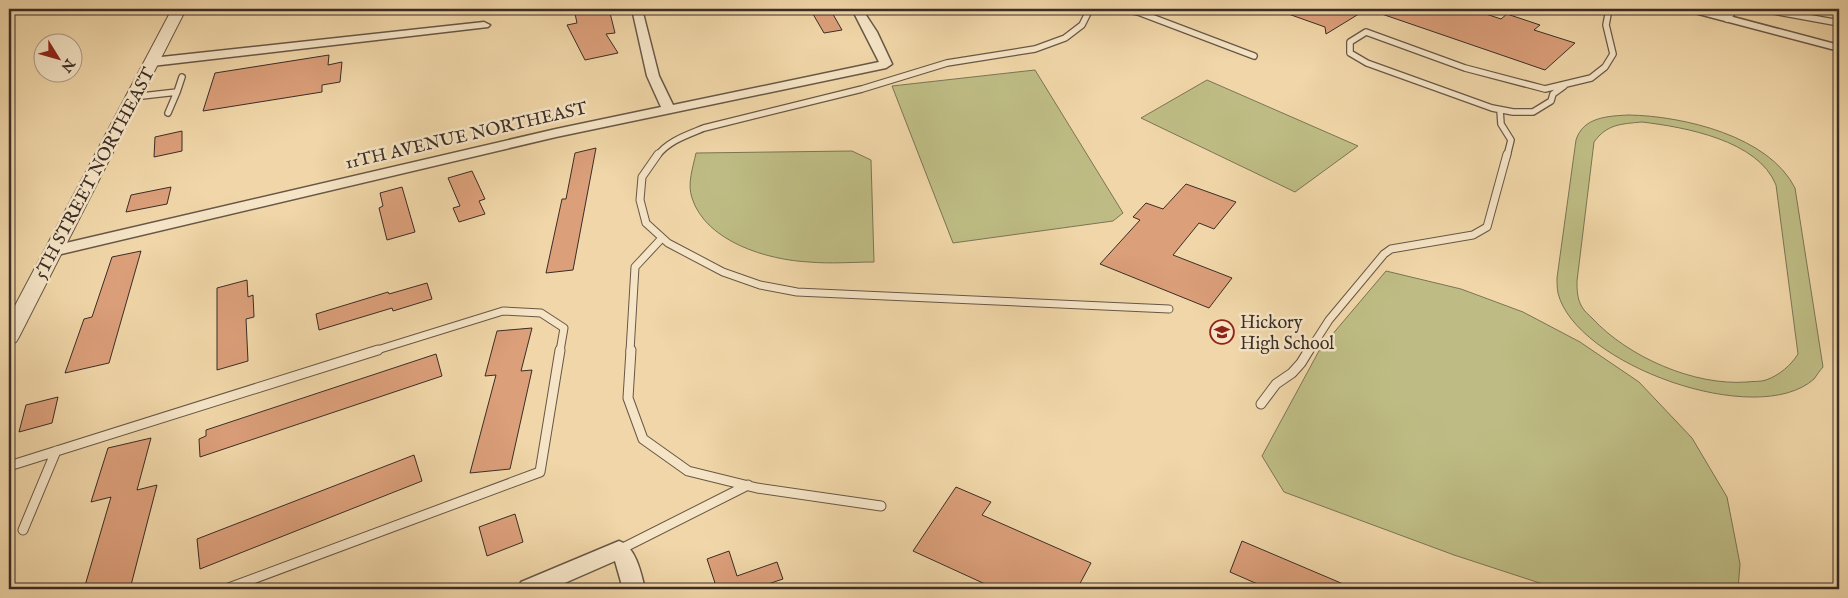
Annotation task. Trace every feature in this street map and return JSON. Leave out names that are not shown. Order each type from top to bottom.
[{"type":"street","name":"5TH STREET NORTHEAST","points":[[9,337],[179,9]]},
{"type":"street","points":[[637,9],[654,76],[668,108]]},
{"type":"street","name":"11TH AVENUE NORTHEAST","points":[[52,251],[668,108],[886,64],[871,32],[857,9]]},
{"type":"street","points":[[1691,9],[1839,48]]},
{"type":"street","points":[[152,62],[484,25]]},
{"type":"street","points":[[529,589],[621,553],[628,565],[634,589]]},
{"type":"lane","points":[[1090,9],[1082,25],[1065,38],[1035,49],[947,63],[862,88],[704,128],[681,136],[662,148],[642,177],[640,200],[646,223],[668,243],[723,272],[760,285],[798,292],[1169,309]]},
{"type":"lane","points":[[1122,9],[1138,12],[1254,56]]},
{"type":"lane","points":[[1564,86],[1552,94],[1551,101],[1533,112],[1500,110],[1367,63],[1350,53],[1350,42],[1366,32],[1465,68],[1545,89],[1564,86],[1591,78],[1605,67],[1613,54],[1607,32],[1607,13],[1610,9]]},
{"type":"lane","points":[[1727,18],[1735,9]]},
{"type":"lane","points":[[1762,9],[1839,23]]},
{"type":"lane","points":[[168,113],[182,77]]},
{"type":"lane","points":[[133,97],[176,92]]},
{"type":"lane","points":[[1261,404],[1276,384],[1292,373],[1329,320],[1384,254],[1392,249],[1473,235],[1487,227],[1511,140],[1501,124],[1500,110]]},
{"type":"lane","points":[[662,238],[635,267],[628,398],[643,439],[688,471],[748,486],[881,506]]},
{"type":"lane","points":[[9,466],[503,311],[541,313],[564,328],[540,472],[226,589]]},
{"type":"lane","points":[[23,530],[56,451]]},
{"type":"lane","points":[[621,553],[748,486]]},
{"type":"shaded area","points":[[1035,70],[1123,213],[1113,221],[953,243],[892,86]]},
{"type":"shaded area","points":[[1207,80],[1358,146],[1295,192],[1141,118]]},
{"type":"shaded area","points":[[1629,115],[1674,120],[1722,132],[1745,142],[1766,155],[1783,170],[1795,188],[1823,367],[1814,379],[1787,393],[1752,397],[1712,393],[1671,382],[1631,365],[1597,344],[1572,319],[1558,293],[1557,278],[1576,140],[1579,132],[1590,122],[1605,117]],"holes":[[[1642,122],[1698,132],[1718,138],[1753,157],[1767,170],[1776,185],[1798,354],[1785,369],[1771,378],[1764,381],[1727,382],[1684,374],[1663,366],[1624,345],[1607,332],[1580,304],[1577,281],[1594,142],[1609,128],[1627,123]]]},
{"type":"shaded area","points":[[852,151],[871,160],[874,262],[809,262],[775,257],[740,246],[710,226],[699,213],[692,198],[690,181],[696,153]]},
{"type":"shaded area","points":[[1386,271],[1461,289],[1523,312],[1580,342],[1639,382],[1692,438],[1727,497],[1740,564],[1738,589],[1558,589],[1454,555],[1284,492],[1262,456],[1320,349]]},
{"type":"building","points":[[574,9],[609,9],[615,33],[606,34],[618,53],[585,60],[567,25],[577,23]]},
{"type":"building","points":[[810,9],[830,9],[842,30],[824,33]]},
{"type":"building","points":[[1281,9],[1367,9],[1326,34],[1325,27],[1280,11]]},
{"type":"building","points":[[1374,9],[1471,9],[1501,19],[1507,14],[1540,25],[1534,30],[1575,43],[1545,70],[1373,11]]},
{"type":"building","points":[[329,55],[328,65],[342,62],[340,82],[322,85],[322,92],[203,111],[215,73]]},
{"type":"building","points":[[182,131],[182,151],[154,157],[155,137]]},
{"type":"building","points":[[596,148],[573,270],[546,273],[562,199],[566,199],[575,153]]},
{"type":"building","points":[[472,171],[485,199],[479,201],[485,214],[459,222],[453,208],[460,206],[448,178]]},
{"type":"building","points":[[1186,184],[1236,202],[1214,229],[1199,223],[1173,255],[1232,278],[1209,308],[1100,264],[1140,220],[1133,217],[1146,203],[1163,209]]},
{"type":"building","points":[[171,187],[167,204],[126,212],[131,195]]},
{"type":"building","points":[[402,187],[415,232],[387,240],[379,208],[383,206],[380,193]]},
{"type":"building","points":[[141,251],[109,363],[65,373],[84,319],[92,317],[112,257]]},
{"type":"building","points":[[247,280],[248,297],[253,295],[254,317],[246,319],[248,361],[217,370],[217,288]]},
{"type":"building","points":[[427,283],[432,299],[393,311],[392,308],[319,330],[316,314],[388,292],[389,294]]},
{"type":"building","points":[[532,328],[521,371],[532,370],[510,469],[470,473],[496,375],[485,376],[497,331]]},
{"type":"building","points":[[436,354],[442,376],[200,457],[199,439],[206,436],[206,430]]},
{"type":"building","points":[[58,397],[52,423],[19,432],[26,405]]},
{"type":"building","points":[[151,438],[137,490],[157,485],[130,589],[84,589],[111,497],[91,502],[108,448]]},
{"type":"building","points":[[414,455],[422,481],[200,569],[197,539]]},
{"type":"building","points":[[956,487],[991,502],[982,515],[1091,563],[1077,589],[996,589],[913,551]]},
{"type":"building","points":[[515,514],[523,542],[487,556],[479,527]]},
{"type":"building","points":[[1242,541],[1355,589],[1269,589],[1230,572]]},
{"type":"building","points":[[729,551],[737,576],[777,562],[783,579],[753,589],[706,589],[706,587],[715,583],[707,559]]},
{"type":"place","name":"Hickory High School","points":[[1222,332]]}]
